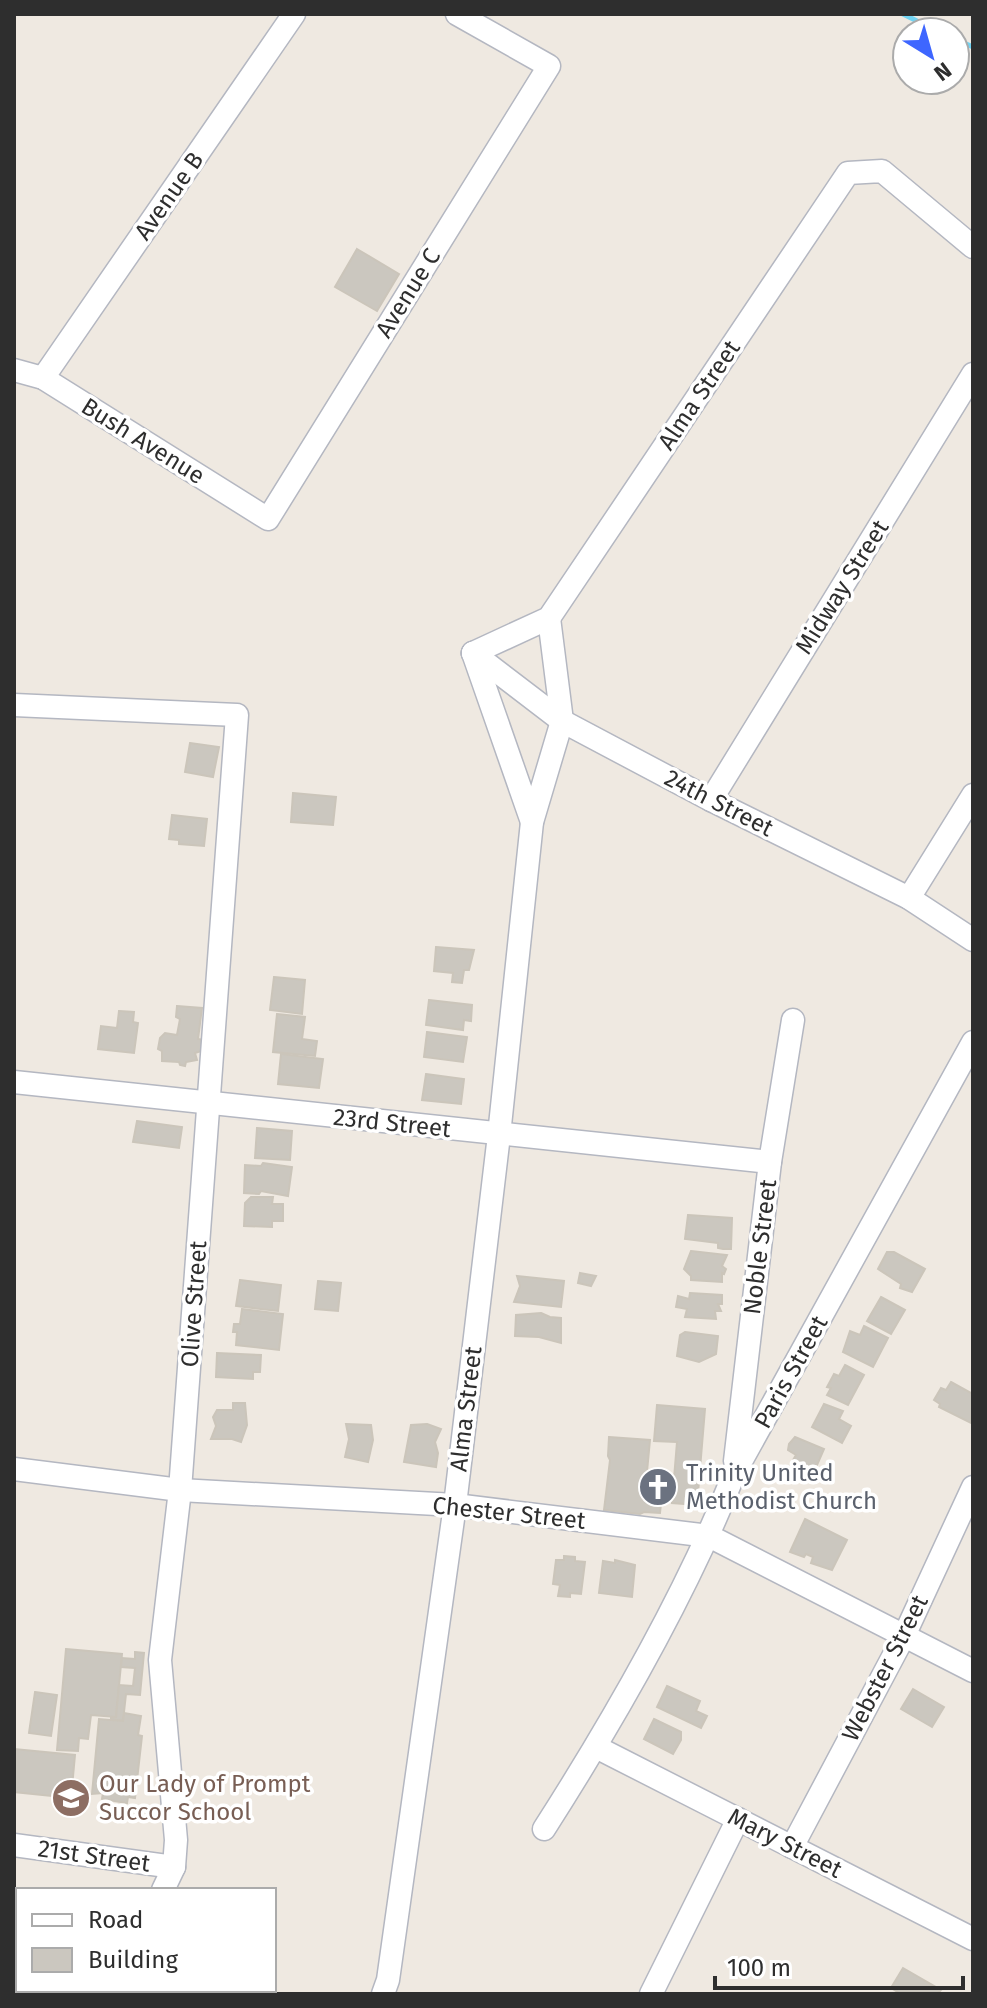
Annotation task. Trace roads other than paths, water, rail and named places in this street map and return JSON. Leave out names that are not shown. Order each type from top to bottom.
[{"type":"street","name":"Avenue B","points":[[43,378],[294,14]]},
{"type":"street","name":"Avenue C","points":[[268,519],[549,66],[457,14]]},
{"type":"street","name":"Alma Street","points":[[383,1994],[388,1980],[455,1505],[532,822],[562,721],[549,618],[848,173],[882,171],[973,247]]},
{"type":"street","name":"Bush Avenue","points":[[14,370],[43,378],[268,519]]},
{"type":"street","name":"Midway Street","points":[[711,800],[973,374]]},
{"type":"street","points":[[473,653],[549,618]]},
{"type":"street","name":"Alma Street","points":[[473,653],[532,822]]},
{"type":"street","name":"24th Street","points":[[473,653],[562,721],[711,800],[909,898],[973,940]]},
{"type":"street","name":"Olive Street","points":[[14,705],[237,715],[180,1490],[160,1660],[176,1840],[174,1867],[164,1888]]},
{"type":"street","points":[[909,898],[973,795]]},
{"type":"street","name":"Noble Street","points":[[734,1474],[770,1162],[793,1020]]},
{"type":"street","name":"Paris Street","points":[[544,1829],[596,1747],[709,1536],[734,1474],[973,1042]]},
{"type":"street","name":"23rd Street","points":[[14,1082],[770,1162]]},
{"type":"street","name":"Chester Street","points":[[14,1469],[180,1490],[455,1505],[709,1536],[973,1671]]},
{"type":"street","name":"Webster Street","points":[[792,1847],[904,1636],[973,1487]]},
{"type":"street","name":"Mary Street","points":[[596,1747],[973,1939]]},
{"type":"street","points":[[651,1994],[738,1819]]},
{"type":"street","name":"21st Street","points":[[14,1845],[174,1867]]},
{"type":"waterway","points":[[903,14],[907,16]]},
{"type":"place","name":"Trinity United Methodist Church","points":[[658,1487]]},
{"type":"place","name":"Our Lady of Prompt Succor School","points":[[71,1798]]}]
